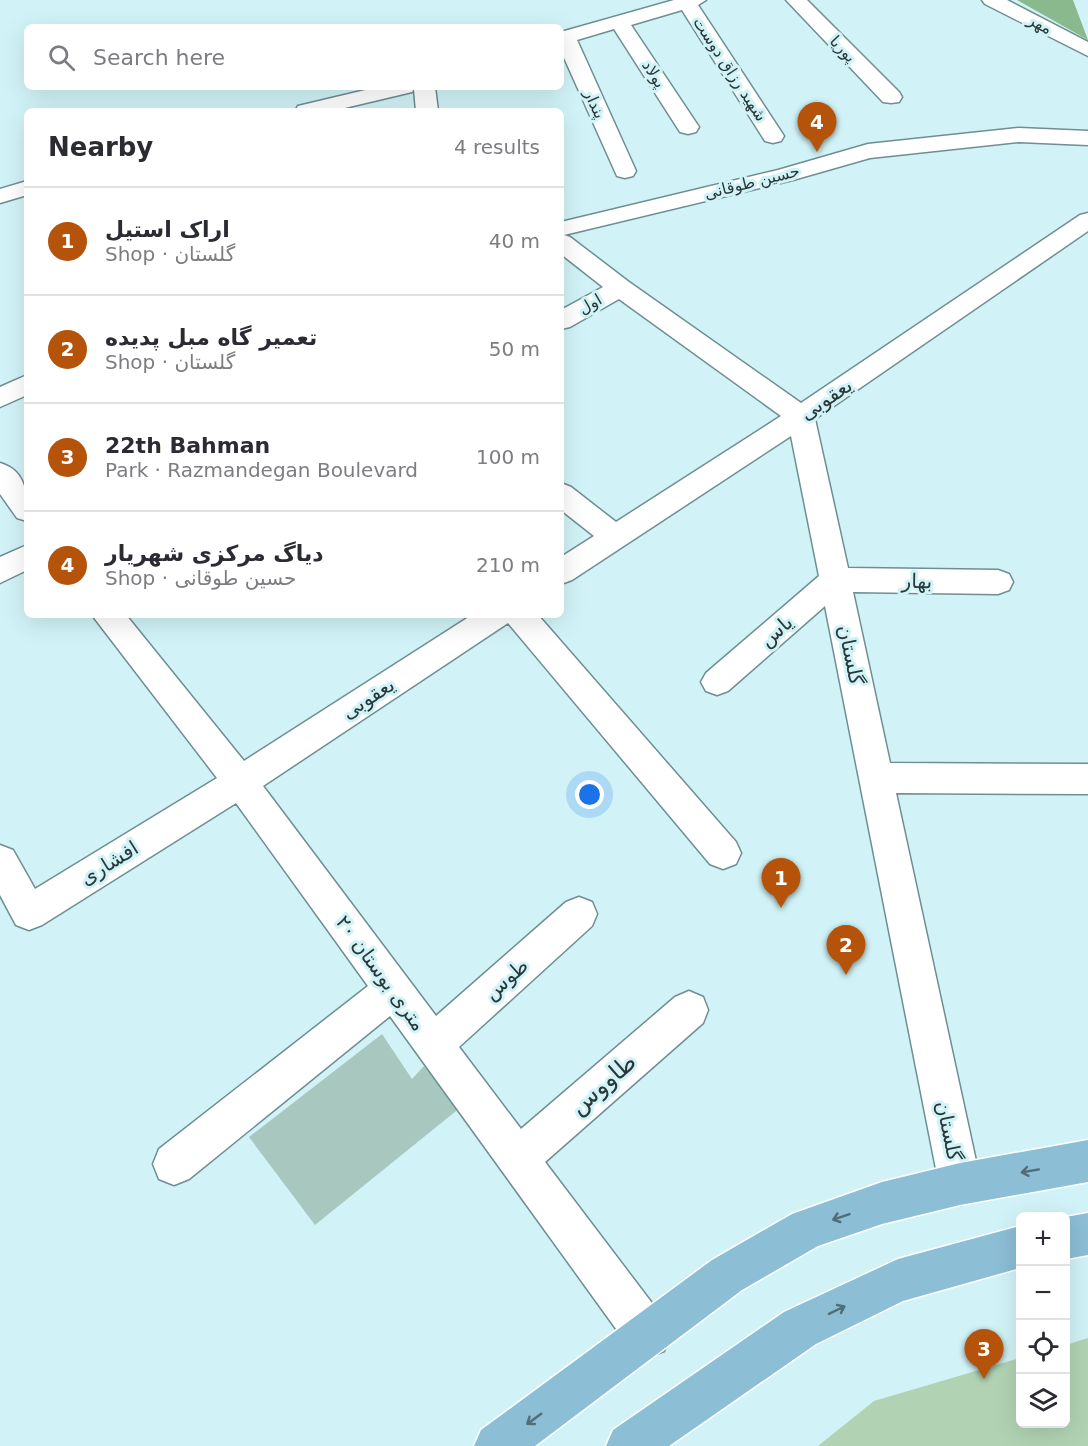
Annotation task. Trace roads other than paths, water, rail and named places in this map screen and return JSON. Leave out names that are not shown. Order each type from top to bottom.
[{"type":"main road","points":[[497,1446],[727,1275],[807,1229],[882,1203],[960,1184],[1088,1161]]},
{"type":"main road","points":[[1070,1237],[1088,1234]]},
{"type":"main road","points":[[629,1446],[800,1328],[898,1281],[1016,1248]]},
{"type":"street","name":"پوریا","points":[[796,0],[891,98]]},
{"type":"street","name":"مهر","points":[[992,0],[1088,50]]},
{"type":"street","points":[[564,38],[691,1]]},
{"type":"street","name":"شهید رزاق دوست","points":[[691,1],[773,136]]},
{"type":"street","name":"پولاد","points":[[619,22],[688,127]]},
{"type":"street","name":"پندار","points":[[564,40],[625,171]]},
{"type":"street","points":[[318,108],[392,90]]},
{"type":"street","points":[[424,90],[427,108]]},
{"type":"street","name":"حسین طوقانی","points":[[564,228],[785,175],[868,152],[1019,135],[1088,138]]},
{"type":"street","points":[[0,196],[24,189]]},
{"type":"street","name":"یعقوبی","points":[[564,570],[801,416],[1088,220]]},
{"type":"street","points":[[564,244],[620,288],[801,416]]},
{"type":"street","name":"اول","points":[[564,319],[620,288]]},
{"type":"street","points":[[0,398],[24,386]]},
{"type":"street","name":"گلستان","points":[[801,416],[960,1184]]},
{"type":"street","points":[[0,472],[24,506]]},
{"type":"street","points":[[564,496],[615,537]]},
{"type":"street","points":[[0,571],[24,558]]},
{"type":"street","name":"بهار","points":[[835,580],[998,582]]},
{"type":"street","name":"یاس","points":[[717,682],[835,580]]},
{"type":"street","name":"۲۰ متری بوستان","points":[[110,618],[240,782],[648,1335]]},
{"type":"street","name":"یعقوبی","points":[[240,782],[491,618]]},
{"type":"street","points":[[522,618],[723,853]]},
{"type":"street","points":[[876,778],[1088,779]]},
{"type":"street","name":"افشاری","points":[[0,861],[29,913],[240,782]]},
{"type":"street","name":"طوس","points":[[433,1044],[579,914]]},
{"type":"street","points":[[174,1164],[393,990]]},
{"type":"street","name":"طاووس","points":[[517,1159],[689,1010]]},
{"type":"place","name":"دیاگ مرکزی شهریار","points":[[817,152]]},
{"type":"place","name":"اراک استیل","points":[[781,908]]},
{"type":"place","name":"تعمیر گاه مبل پدیده","points":[[846,975]]},
{"type":"place","name":"22th Bahman","points":[[984,1379]]}]
